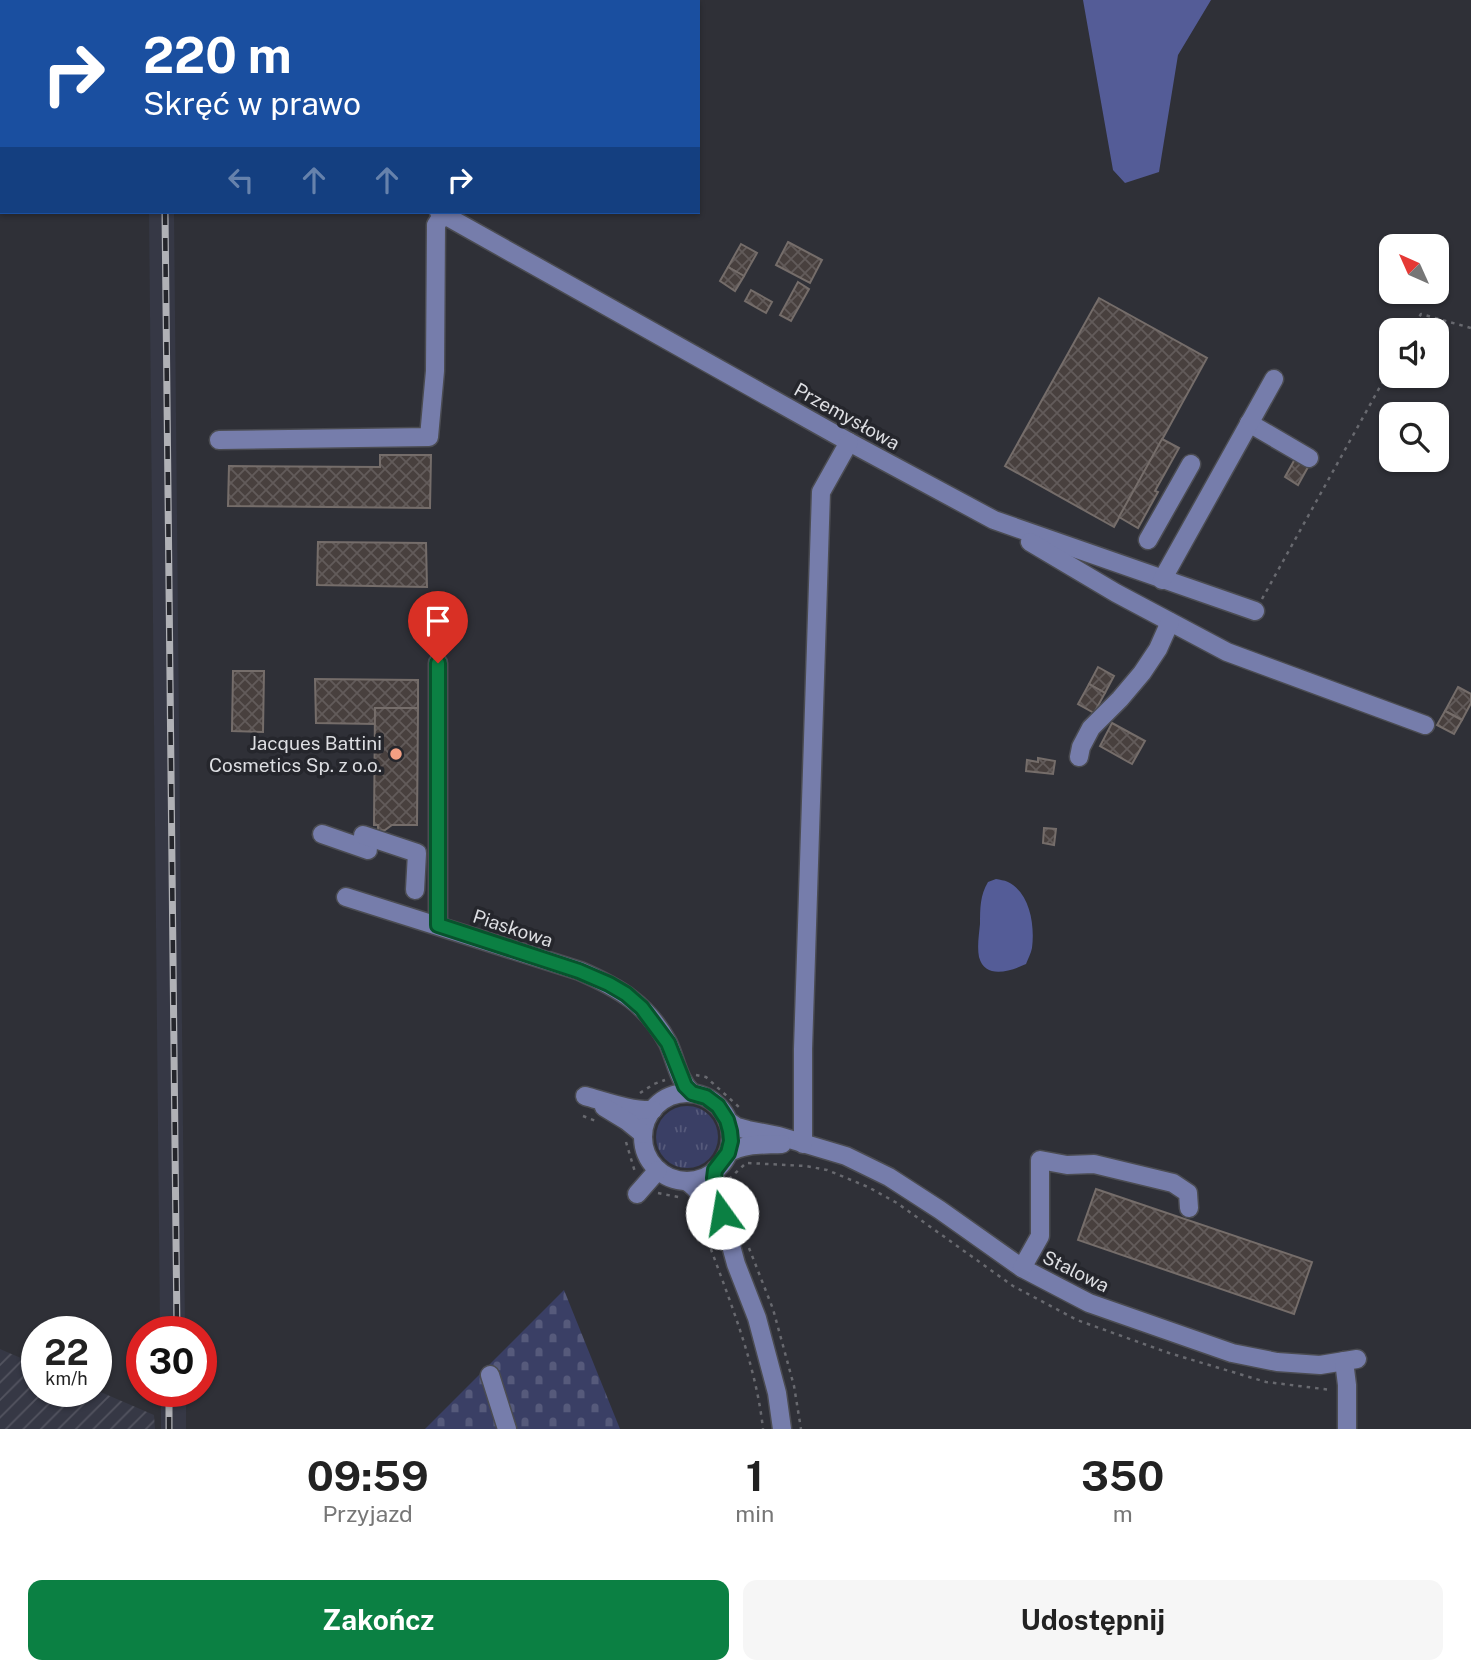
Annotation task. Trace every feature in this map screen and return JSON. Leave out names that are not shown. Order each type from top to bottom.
[{"type":"street","points":[[219,440],[429,437],[435,370],[436,225],[441,214]]},
{"type":"street","name":"Przemysłowa","points":[[443,214],[849,442],[994,520],[1255,611]]},
{"type":"street","points":[[1162,580],[1274,379]]},
{"type":"street","points":[[1249,423],[1309,458]]},
{"type":"street","points":[[803,1144],[803,1049],[821,492],[849,442]]},
{"type":"street","points":[[1148,540],[1191,464]]},
{"type":"street","points":[[1168,506],[1195,521]]},
{"type":"street","points":[[994,520],[1116,593],[1227,652],[1425,725]]},
{"type":"street","points":[[1079,757],[1091,728],[1142,673],[1158,649],[1170,622]]},
{"type":"street","points":[[438,663],[438,925]]},
{"type":"street","points":[[322,834],[417,853],[415,890]]},
{"type":"street","name":"Piaskowa","points":[[346,897],[579,971],[609,984],[626,994],[654,1023],[668,1043],[685,1086],[692,1093]]},
{"type":"street","name":"Piaskowa","points":[[643,1134],[648,1118],[668,1090],[669,1079],[654,1023]]},
{"type":"street","points":[[686,1181],[697,1180],[715,1170],[728,1153],[730,1131],[718,1106],[706,1097],[682,1092],[659,1105],[643,1110],[586,1097],[627,1121],[643,1134],[646,1152],[658,1170],[695,1186],[736,1264]]},
{"type":"street","name":"Stalowa","points":[[727,1120],[737,1127],[779,1136],[846,1156],[889,1177],[1022,1268],[1089,1303],[1232,1353],[1299,1364],[1320,1365],[1350,1360],[1347,1429]]},
{"type":"street","name":"Stalowa","points":[[728,1153],[746,1145],[803,1144]]},
{"type":"street","points":[[1022,1268],[1040,1236],[1040,1160],[1067,1165],[1094,1164],[1173,1183],[1188,1193],[1189,1209]]},
{"type":"street","points":[[637,1194],[658,1170]]},
{"type":"street","points":[[715,1170],[715,1187],[736,1264],[760,1331],[777,1393],[782,1429]]},
{"type":"street","points":[[490,1376],[507,1429]]},
{"type":"path","points":[[1419,318],[1421,314],[1435,318]]},
{"type":"path","points":[[1449,322],[1471,328]]},
{"type":"path","points":[[1255,611],[1379,388]]},
{"type":"path","points":[[705,1233],[743,1336],[763,1429]]},
{"type":"shaded area","points":[[1083,0],[1211,0],[1178,55],[1159,172],[1125,183],[1113,170]]},
{"type":"shaded area","points":[[149,214],[174,214],[185,1316],[160,1316]]},
{"type":"shaded area","points":[[996,879],[1008,882],[1021,894],[1029,910],[1033,930],[1032,948],[1026,964],[999,972],[987,969],[982,964],[978,949],[982,897],[988,882]]},
{"type":"shaded area","points":[[0,1349],[21,1358],[21,1407],[112,1407],[112,1397],[126,1403],[126,1407],[135,1407],[154,1415],[155,1429],[0,1429]]},
{"type":"shaded area","points":[[161,1407],[186,1407],[186,1429],[161,1429]]},
{"type":"green space","points":[[681,1106],[693,1106],[709,1115],[716,1125],[716,1149],[709,1159],[693,1168],[681,1168],[670,1163],[661,1154],[656,1143],[656,1131],[661,1120],[670,1111]]},
{"type":"green space","points":[[564,1290],[620,1429],[425,1429]]},
{"type":"building","points":[[788,242],[822,260],[810,283],[776,265]]},
{"type":"building","points":[[741,244],[757,253],[744,276],[728,267]]},
{"type":"building","points":[[728,267],[744,276],[735,291],[720,281]]},
{"type":"building","points":[[798,282],[809,289],[791,321],[780,315]]},
{"type":"building","points":[[751,290],[772,302],[766,313],[745,301]]},
{"type":"building","points":[[1099,298],[1207,358],[1114,527],[1005,466]]},
{"type":"building","points":[[1162,439],[1179,448],[1138,528],[1119,517]]},
{"type":"building","points":[[380,455],[431,455],[430,508],[228,506],[229,466],[380,467]]},
{"type":"building","points":[[1295,459],[1308,467],[1298,485],[1285,477]]},
{"type":"building","points":[[318,542],[426,543],[427,587],[317,585]]},
{"type":"building","points":[[1098,667],[1114,676],[1105,693],[1089,684]]},
{"type":"building","points":[[233,671],[264,671],[263,732],[232,731]]},
{"type":"building","points":[[315,679],[418,680],[418,708],[375,708],[375,724],[316,723]]},
{"type":"building","points":[[1089,684],[1105,693],[1094,713],[1078,704]]},
{"type":"building","points":[[1458,687],[1471,694],[1471,703],[1462,720],[1445,711]]},
{"type":"building","name":"Jacques Battini Cosmetics Sp. z o.o.","points":[[375,708],[418,708],[417,825],[392,825],[378,831],[378,825],[374,825]]},
{"type":"building","points":[[1445,711],[1462,720],[1454,734],[1437,725]]},
{"type":"building","points":[[1112,723],[1145,741],[1132,764],[1100,746]]},
{"type":"building","points":[[1038,758],[1055,761],[1053,774],[1026,771],[1027,760],[1038,762]]},
{"type":"building","points":[[1044,828],[1056,829],[1054,845],[1043,843]]},
{"type":"building","points":[[1096,1189],[1312,1262],[1294,1314],[1078,1240]]},
{"type":"railway","points":[[165,214],[177,1316]]},
{"type":"railway","points":[[169,1407],[169,1429]]},
{"type":"place","name":"Jacques Battini Cosmetics Sp. z o.o.","points":[[396,754]]},
{"type":"route","points":[[438,663],[438,925],[579,971],[609,984],[642,1008],[668,1043],[685,1086],[692,1093],[706,1097],[718,1106],[727,1120],[731,1141],[728,1153],[715,1170],[714,1178],[722,1213]]}]
